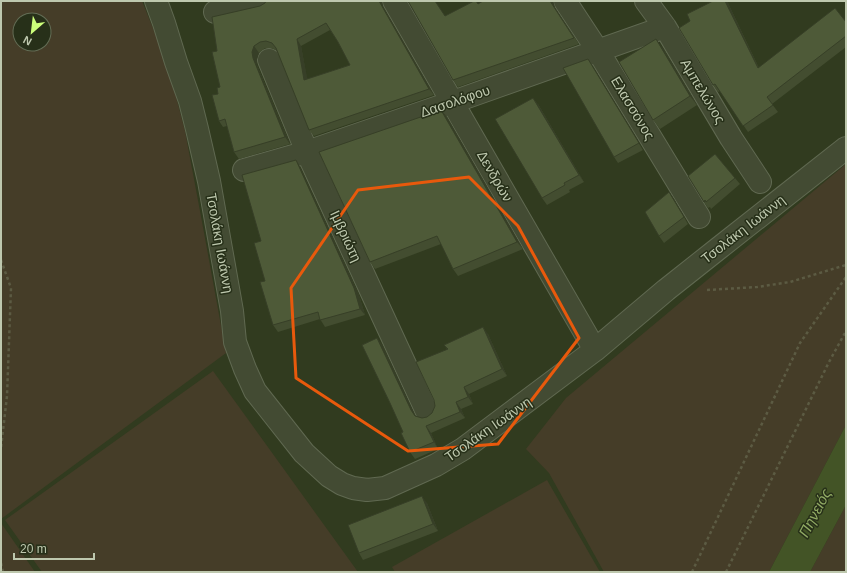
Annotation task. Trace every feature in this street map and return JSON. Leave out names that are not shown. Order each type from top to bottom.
[{"type":"street","name":"Τσολάκη Ιωάννη","points":[[156,1],[190,101],[197,129],[209,181],[232,311],[235,342],[245,369],[255,390],[304,453],[329,476],[342,484],[353,488],[367,490],[385,488],[436,465],[463,449],[595,350],[666,290],[846,148]]},
{"type":"street","points":[[215,12],[261,1]]},
{"type":"street","name":"Δενδρών","points":[[394,1],[595,350]]},
{"type":"street","name":"Ελασσόνος","points":[[565,1],[598,51],[699,217]]},
{"type":"street","name":"Αμπελώνος","points":[[646,1],[665,27],[731,138],[760,182]]},
{"type":"street","name":"Δασολόφου","points":[[244,170],[307,152],[665,27]]},
{"type":"street","name":"Ιμβριώτη","points":[[269,60],[307,152],[427,412]]},
{"type":"path","points":[[1,260],[11,288],[7,396],[1,448]]},
{"type":"path","points":[[666,290],[714,290],[763,286],[790,282],[846,265]]},
{"type":"path","points":[[692,572],[700,558],[800,343],[846,277]]},
{"type":"path","points":[[726,572],[846,330]]},
{"type":"path","points":[[1,563],[3,572]]},
{"type":"highlighted area","points":[[469,177],[518,226],[579,338],[498,444],[408,451],[296,378],[291,288],[358,190]]},
{"type":"shaded area","points":[[1,1],[142,1],[161,48],[173,85],[185,131],[226,353],[1,519]]},
{"type":"shaded area","points":[[846,164],[846,425],[769,572],[604,572],[549,473],[526,449],[566,398]]},
{"type":"shaded area","points":[[213,371],[358,572],[42,572],[5,520]]},
{"type":"shaded area","points":[[547,480],[600,572],[395,572],[392,567]]},
{"type":"shaded area","points":[[846,505],[846,572],[810,572]]},
{"type":"shaded area","points":[[1,523],[35,572],[1,572]]},
{"type":"water","name":"Πηνειός","points":[[846,425],[846,505],[810,572],[769,572]]},
{"type":"building","points":[[266,1],[379,1],[429,89],[309,130],[276,48],[272,43],[266,41],[260,42],[254,46],[252,52],[253,58],[285,137],[234,152],[225,119],[219,121],[212,95],[218,94],[217,88],[220,87],[212,52],[217,51],[212,17],[260,6]],"holes":[[[326,23],[350,65],[304,80],[297,39]]]},
{"type":"building","points":[[408,1],[435,1],[445,16],[474,1],[478,4],[483,1],[550,1],[574,38],[453,80]]},
{"type":"building","points":[[713,1],[725,1],[758,68],[835,8],[846,22],[846,36],[767,97],[773,105],[743,126],[715,84],[713,85],[679,28],[690,21],[687,14]]},
{"type":"building","points":[[656,39],[690,96],[653,120],[619,62]]},
{"type":"building","points":[[588,59],[639,143],[614,157],[563,68]]},
{"type":"building","points":[[533,98],[579,175],[542,198],[495,119]]},
{"type":"building","points":[[441,110],[517,242],[453,269],[437,236],[370,262],[319,152]]},
{"type":"building","points":[[715,154],[735,178],[706,202],[705,200],[704,202],[688,176]]},
{"type":"building","points":[[296,160],[354,288],[360,309],[320,320],[318,312],[273,325],[260,282],[265,281],[254,243],[261,241],[242,175]]},
{"type":"building","points":[[669,192],[684,217],[659,236],[645,212]]},
{"type":"building","points":[[483,327],[502,369],[464,387],[468,397],[456,402],[460,412],[426,426],[434,442],[410,452],[390,403],[362,345],[377,338],[411,410],[415,416],[422,418],[427,417],[432,413],[435,406],[434,400],[416,362],[448,349],[444,345]]},
{"type":"building","points":[[422,496],[433,524],[359,553],[348,525]]}]
